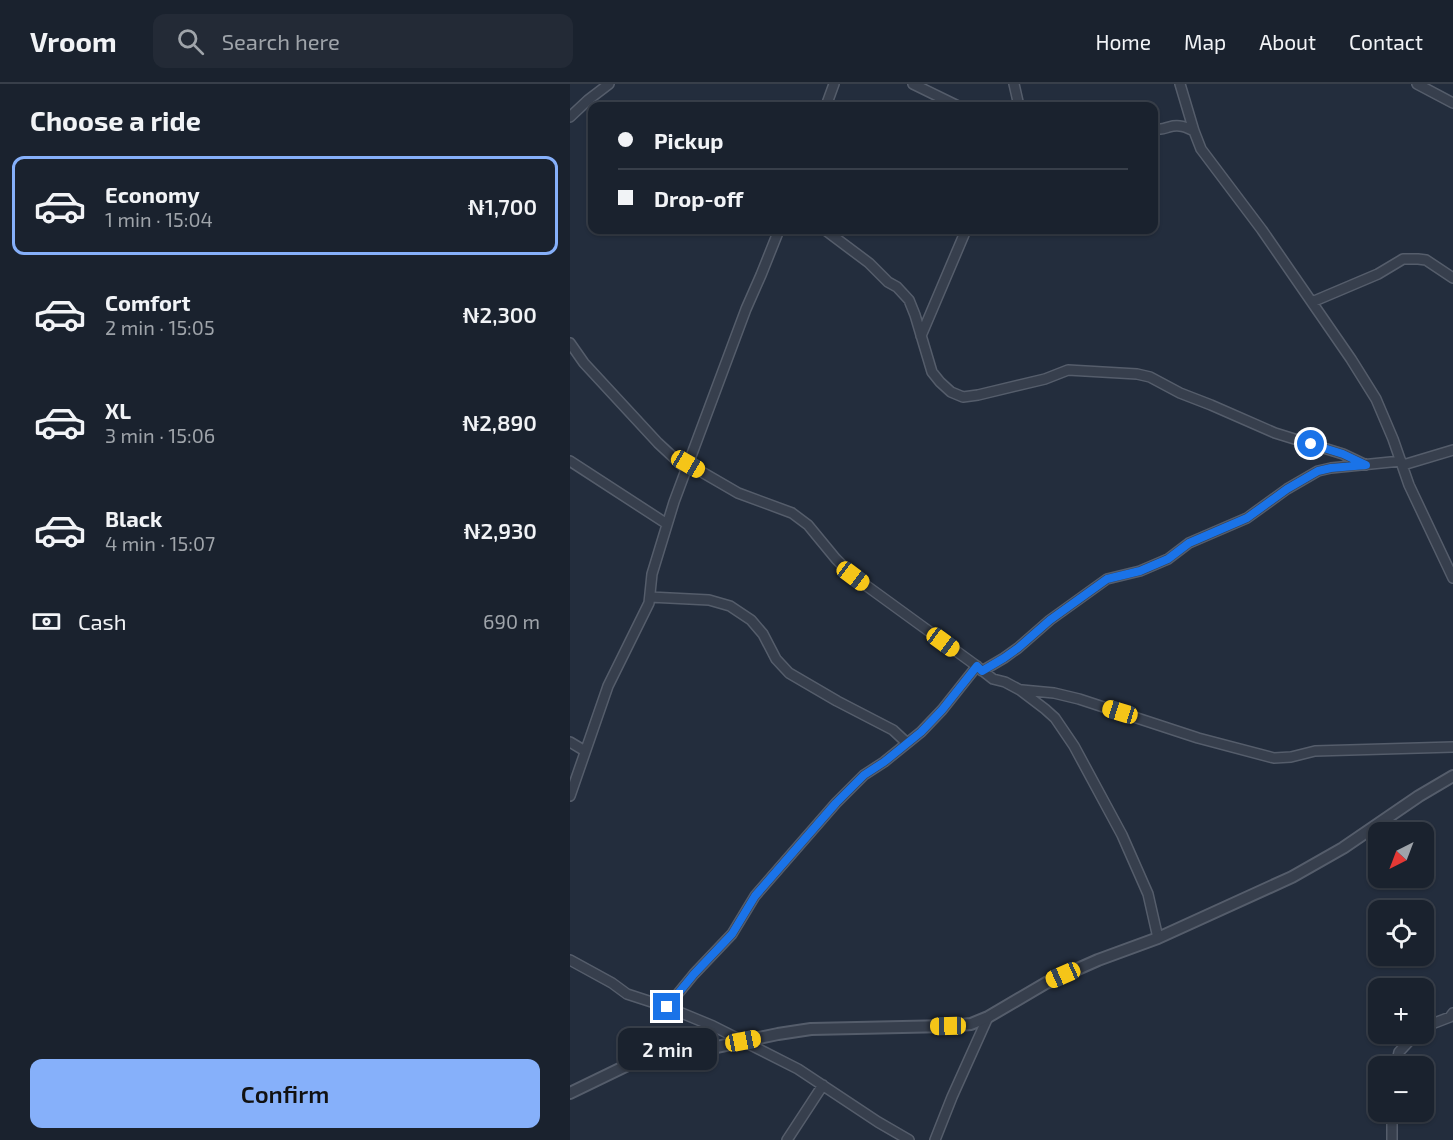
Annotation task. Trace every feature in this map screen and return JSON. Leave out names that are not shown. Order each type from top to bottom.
[{"type":"street","points":[[570,117],[609,84]]},
{"type":"street","points":[[827,102],[834,84]]},
{"type":"street","points":[[913,84],[950,102]]},
{"type":"street","points":[[1014,84],[1017,102]]},
{"type":"street","points":[[1180,84],[1194,131],[1202,149],[1262,230],[1376,399],[1394,439],[1409,485],[1453,578]]},
{"type":"street","points":[[1417,84],[1453,103]]},
{"type":"street","points":[[1158,129],[1178,125],[1194,131]]},
{"type":"street","points":[[570,796],[608,686],[649,603],[652,574],[687,466],[746,309],[777,234]]},
{"type":"street","points":[[830,234],[869,263],[909,300],[932,372],[951,392],[963,397],[978,396],[1045,379],[1068,370],[1137,374],[1150,377],[1180,393],[1275,433],[1343,454],[1366,465]]},
{"type":"street","points":[[921,336],[964,234]]},
{"type":"street","points":[[1312,302],[1378,274],[1403,259],[1425,260],[1453,278]]},
{"type":"street","points":[[570,343],[584,363],[658,443],[687,466],[738,493],[792,513],[808,525],[853,576],[993,680],[1005,682],[1020,690],[1055,718],[1074,746],[1122,835],[1148,894],[1158,938]]},
{"type":"street","points":[[667,1007],[732,934],[755,896],[836,803],[864,775],[921,732],[979,669],[1011,653],[1050,620],[1107,579],[1140,571],[1168,559],[1189,543],[1247,518],[1287,489],[1318,471],[1402,463],[1453,450]]},
{"type":"street","points":[[570,461],[667,524]]},
{"type":"street","points":[[650,597],[709,600],[730,606],[750,620],[763,634],[776,659],[789,673],[893,730],[907,743]]},
{"type":"street","points":[[1020,690],[1054,693],[1079,699],[1198,738],[1274,758],[1291,757],[1315,751],[1453,747]]},
{"type":"street","points":[[570,742],[585,751]]},
{"type":"street","points":[[570,1093],[634,1062],[811,1029],[971,1024],[988,1017],[1046,983],[1098,960],[1158,938],[1292,877],[1343,848],[1419,796],[1453,776]]},
{"type":"street","points":[[570,960],[627,994],[667,1007],[712,1026],[798,1069],[909,1140]]},
{"type":"street","points":[[1434,1023],[1450,1017],[1453,1013]]},
{"type":"street","points":[[935,1140],[988,1017]]},
{"type":"street","points":[[1398,1056],[1407,1044]]},
{"type":"street","points":[[787,1140],[823,1085]]},
{"type":"street","points":[[1392,1122],[1392,1140]]},
{"type":"route","points":[[667,1007],[732,934],[751,901],[836,803],[864,775],[921,732],[977,666],[982,671],[1004,658],[1050,620],[1107,579],[1140,571],[1168,559],[1189,543],[1247,518],[1287,489],[1318,471],[1366,465],[1343,454],[1311,444]]}]
